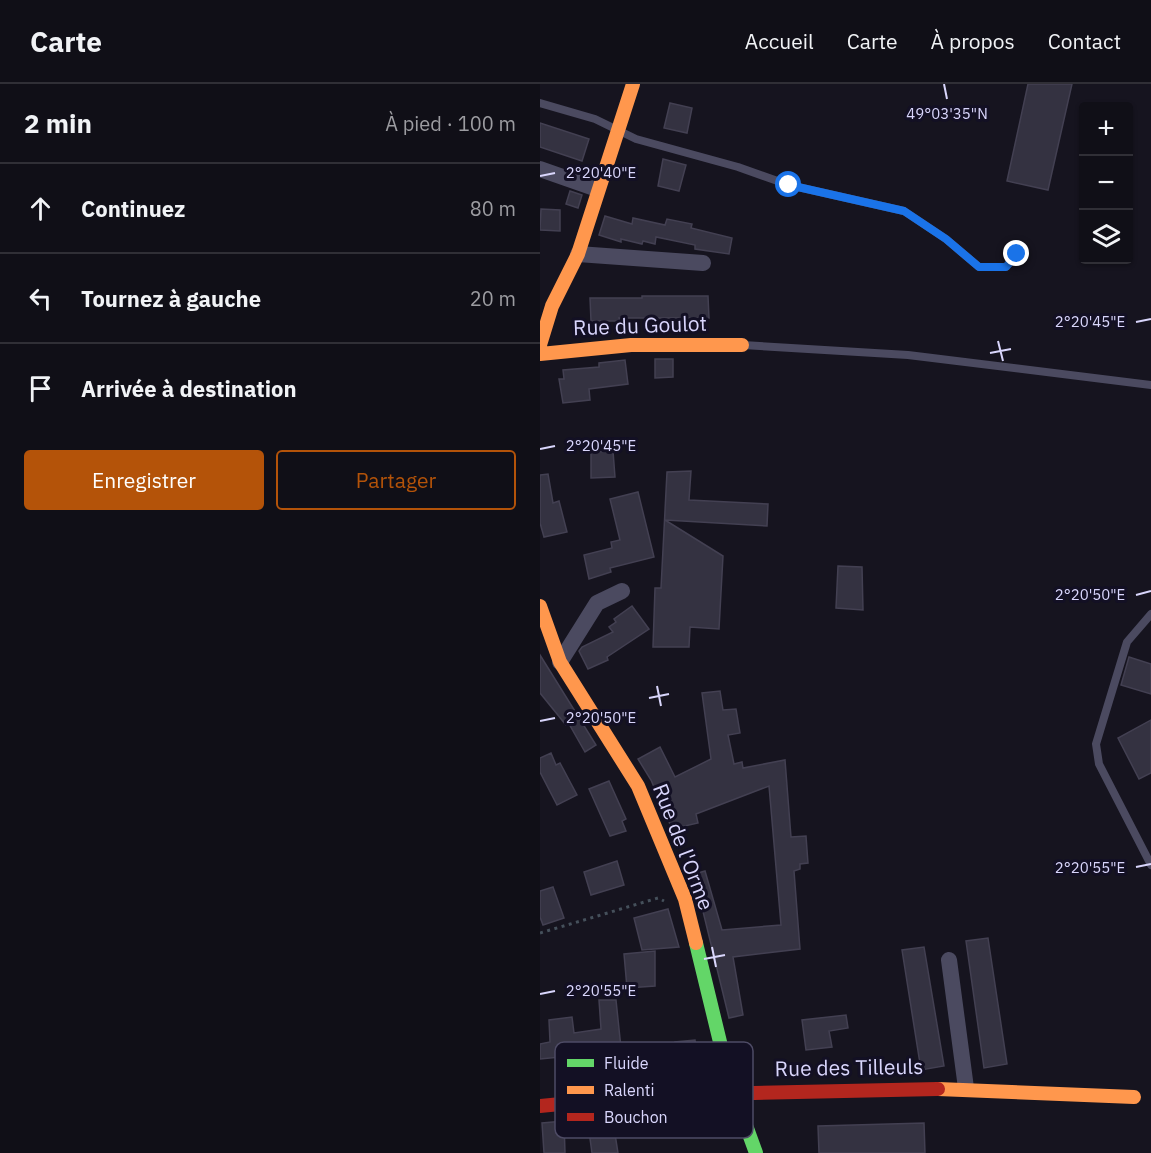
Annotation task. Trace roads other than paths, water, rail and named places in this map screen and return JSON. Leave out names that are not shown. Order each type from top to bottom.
[{"type":"street","points":[[541,353],[540,345],[552,306],[578,254],[597,189],[633,84]]},
{"type":"street","points":[[540,169],[597,189]]},
{"type":"street","points":[[578,254],[703,263]]},
{"type":"street","name":"Rue du Goulot","points":[[541,353],[631,345],[742,345]]},
{"type":"street","points":[[540,654],[560,662],[597,603],[621,591]]},
{"type":"street","name":"Rue de l'Orme","points":[[540,606],[560,662],[638,786],[672,864],[685,899],[720,1042]]},
{"type":"street","points":[[949,960],[966,1088]]},
{"type":"street","name":"Rue des Tilleuls","points":[[753,1093],[966,1088],[1138,1097]]},
{"type":"street","name":"Rue des Tilleuls","points":[[540,1106],[555,1105]]},
{"type":"street","name":"Rue de l'Orme","points":[[751,1138],[756,1153]]},
{"type":"lane","points":[[540,103],[595,119],[618,132],[738,166],[789,185],[904,211],[946,239],[979,267],[1006,267],[1017,254]]},
{"type":"lane","points":[[742,345],[908,354],[1151,385]]},
{"type":"lane","points":[[1151,614],[1127,642],[1096,744],[1099,764],[1151,865]]}]
